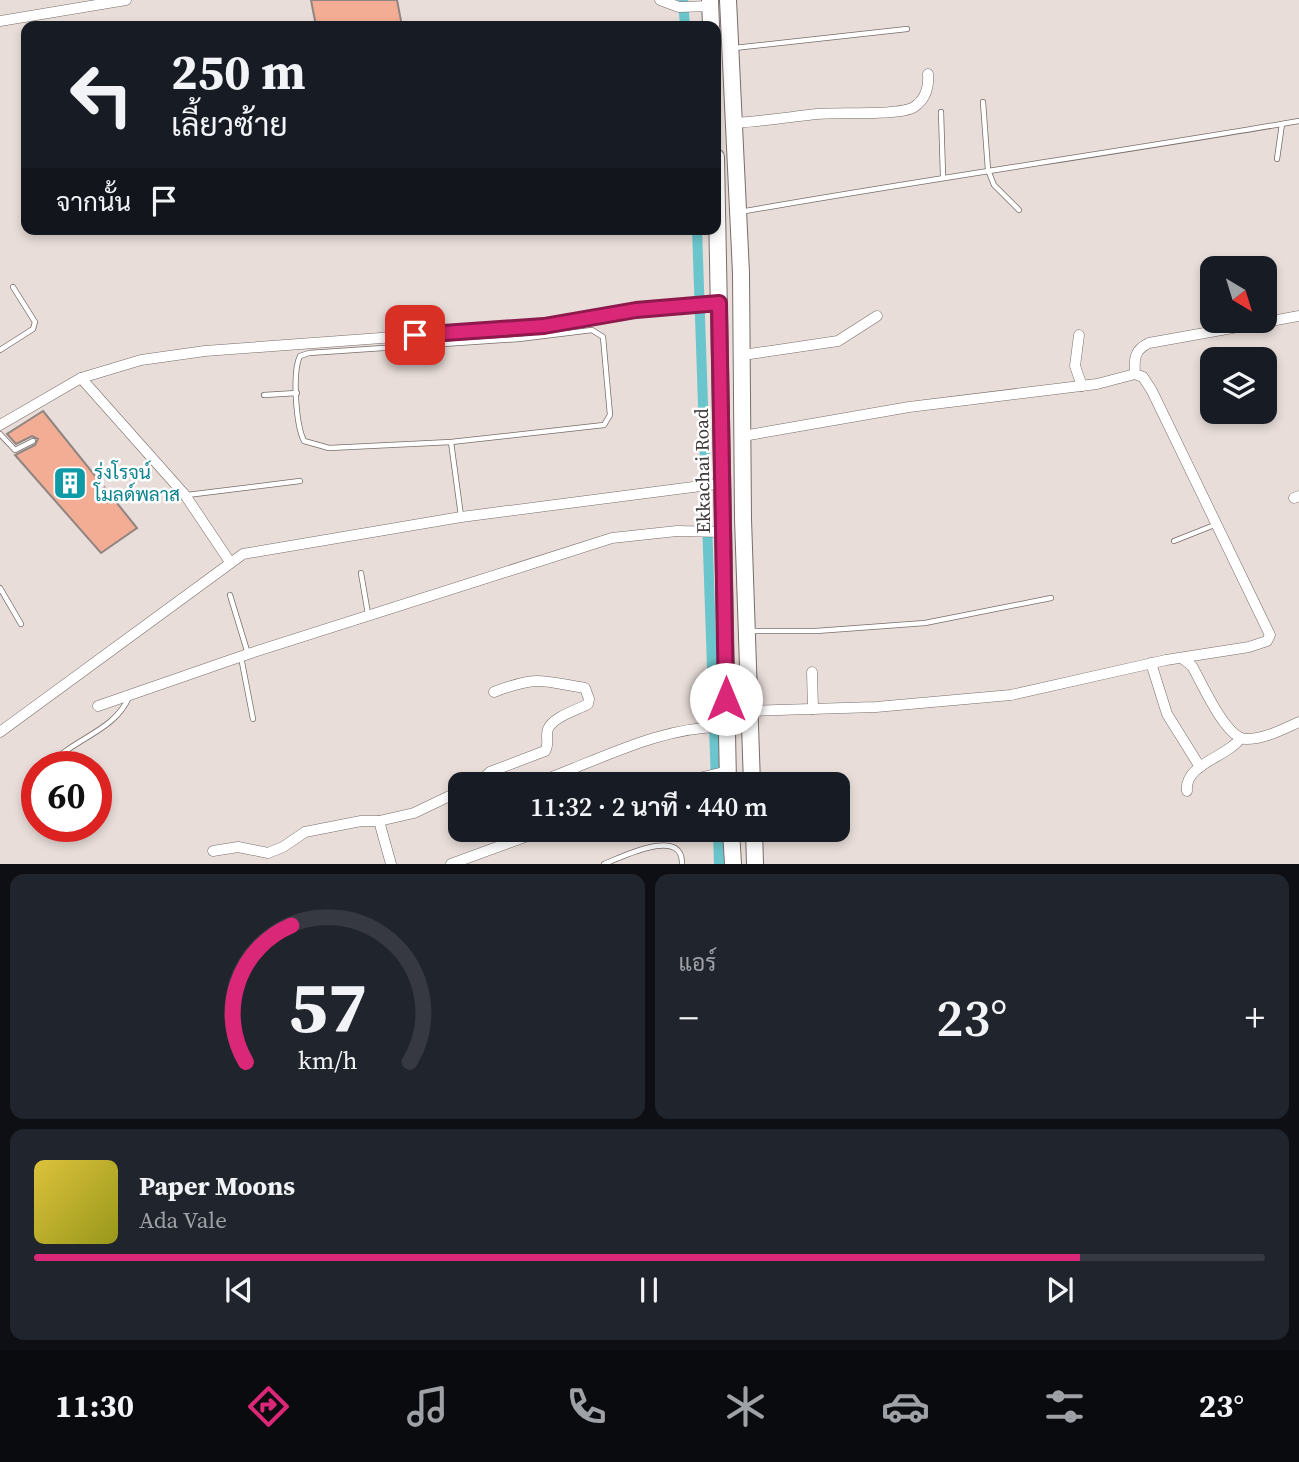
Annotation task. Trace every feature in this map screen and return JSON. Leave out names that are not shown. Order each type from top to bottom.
[{"type":"main road","points":[[729,0],[739,212],[746,631],[752,772]]},
{"type":"main road","name":"Ekkachai Road","points":[[715,235],[717,484],[713,727],[726,772]]},
{"type":"main road","points":[[732,842],[733,863]]},
{"type":"main road","points":[[754,842],[755,863]]},
{"type":"street","points":[[0,21],[126,0]]},
{"type":"street","points":[[660,0],[679,7],[705,5]]},
{"type":"street","points":[[736,123],[838,113],[898,112],[913,108],[923,98],[929,86],[928,74]]},
{"type":"street","points":[[0,425],[81,378],[121,364],[205,351],[544,326],[714,303]]},
{"type":"street","points":[[743,355],[838,341],[877,316]]},
{"type":"street","points":[[1135,374],[1134,356],[1140,347],[1149,343],[1299,316]]},
{"type":"street","points":[[1079,335],[1075,366],[1082,386]]},
{"type":"street","points":[[743,436],[909,407],[1082,386],[1135,374],[1143,377],[1153,391],[1270,635],[1267,641],[1249,647],[1151,663],[1011,695],[813,709],[749,710]]},
{"type":"street","points":[[81,378],[185,495],[230,562]]},
{"type":"street","points":[[0,732],[230,562],[254,551],[461,517],[717,484]]},
{"type":"street","points":[[98,706],[244,655],[612,538],[695,531],[716,532]]},
{"type":"street","points":[[1183,659],[1192,666],[1230,732],[1241,738],[1268,735],[1299,722]]},
{"type":"street","points":[[1151,663],[1167,715],[1200,767]]},
{"type":"street","points":[[811,672],[813,709]]},
{"type":"street","points":[[490,772],[545,751],[549,745],[547,732],[552,724],[588,704],[589,699],[584,688],[546,679],[513,685],[494,692]]},
{"type":"street","points":[[564,772],[610,754],[713,727]]},
{"type":"street","points":[[1187,791],[1186,779],[1200,767],[1233,748],[1241,738]]},
{"type":"street","points":[[212,851],[238,847],[268,853],[283,847],[305,832],[414,813],[448,796]]},
{"type":"street","points":[[379,821],[391,863]]},
{"type":"street","points":[[451,863],[510,842]]},
{"type":"lane","points":[[733,48],[907,29]]},
{"type":"lane","points":[[983,102],[988,170],[994,186],[1019,210]]},
{"type":"lane","points":[[941,112],[943,176]]},
{"type":"lane","points":[[739,212],[943,176],[1299,121]]},
{"type":"lane","points":[[1277,159],[1282,124]]},
{"type":"lane","points":[[0,350],[33,329],[35,322],[13,287]]},
{"type":"lane","points":[[592,330],[603,337],[610,415],[604,425],[452,442],[316,447],[307,444],[301,436],[297,394],[298,360],[304,354],[519,339],[592,330]]},
{"type":"lane","points":[[264,395],[297,394]]},
{"type":"lane","points":[[0,434],[15,450],[33,441]]},
{"type":"lane","points":[[452,442],[461,517]]},
{"type":"lane","points":[[185,495],[300,481]]},
{"type":"lane","points":[[1174,541],[1218,524]]},
{"type":"lane","points":[[361,573],[368,616]]},
{"type":"lane","points":[[0,588],[21,624]]},
{"type":"lane","points":[[230,595],[244,655],[253,719]]},
{"type":"lane","points":[[746,631],[816,631],[925,623],[1051,597]]},
{"type":"lane","points":[[68,751],[118,718],[130,696]]},
{"type":"lane","points":[[604,863],[660,845],[677,848],[682,856],[682,863]]},
{"type":"building","points":[[311,0],[397,0],[401,21],[315,21]]},
{"type":"building","name":"รุ่งโรจน์ โมลด์พลาส","points":[[43,411],[137,528],[101,553],[15,455],[35,445],[38,439],[32,436],[16,444],[7,434]]},
{"type":"waterway","points":[[683,0],[685,21]]},
{"type":"waterway","points":[[697,235],[716,772]]},
{"type":"waterway","points":[[718,842],[719,864]]},
{"type":"place","name":"รุ่งโรจน์ โมลด์พลาส","points":[[70,483]]},
{"type":"route","points":[[415,335],[544,326],[636,310],[719,303],[727,617],[726,699]]}]
